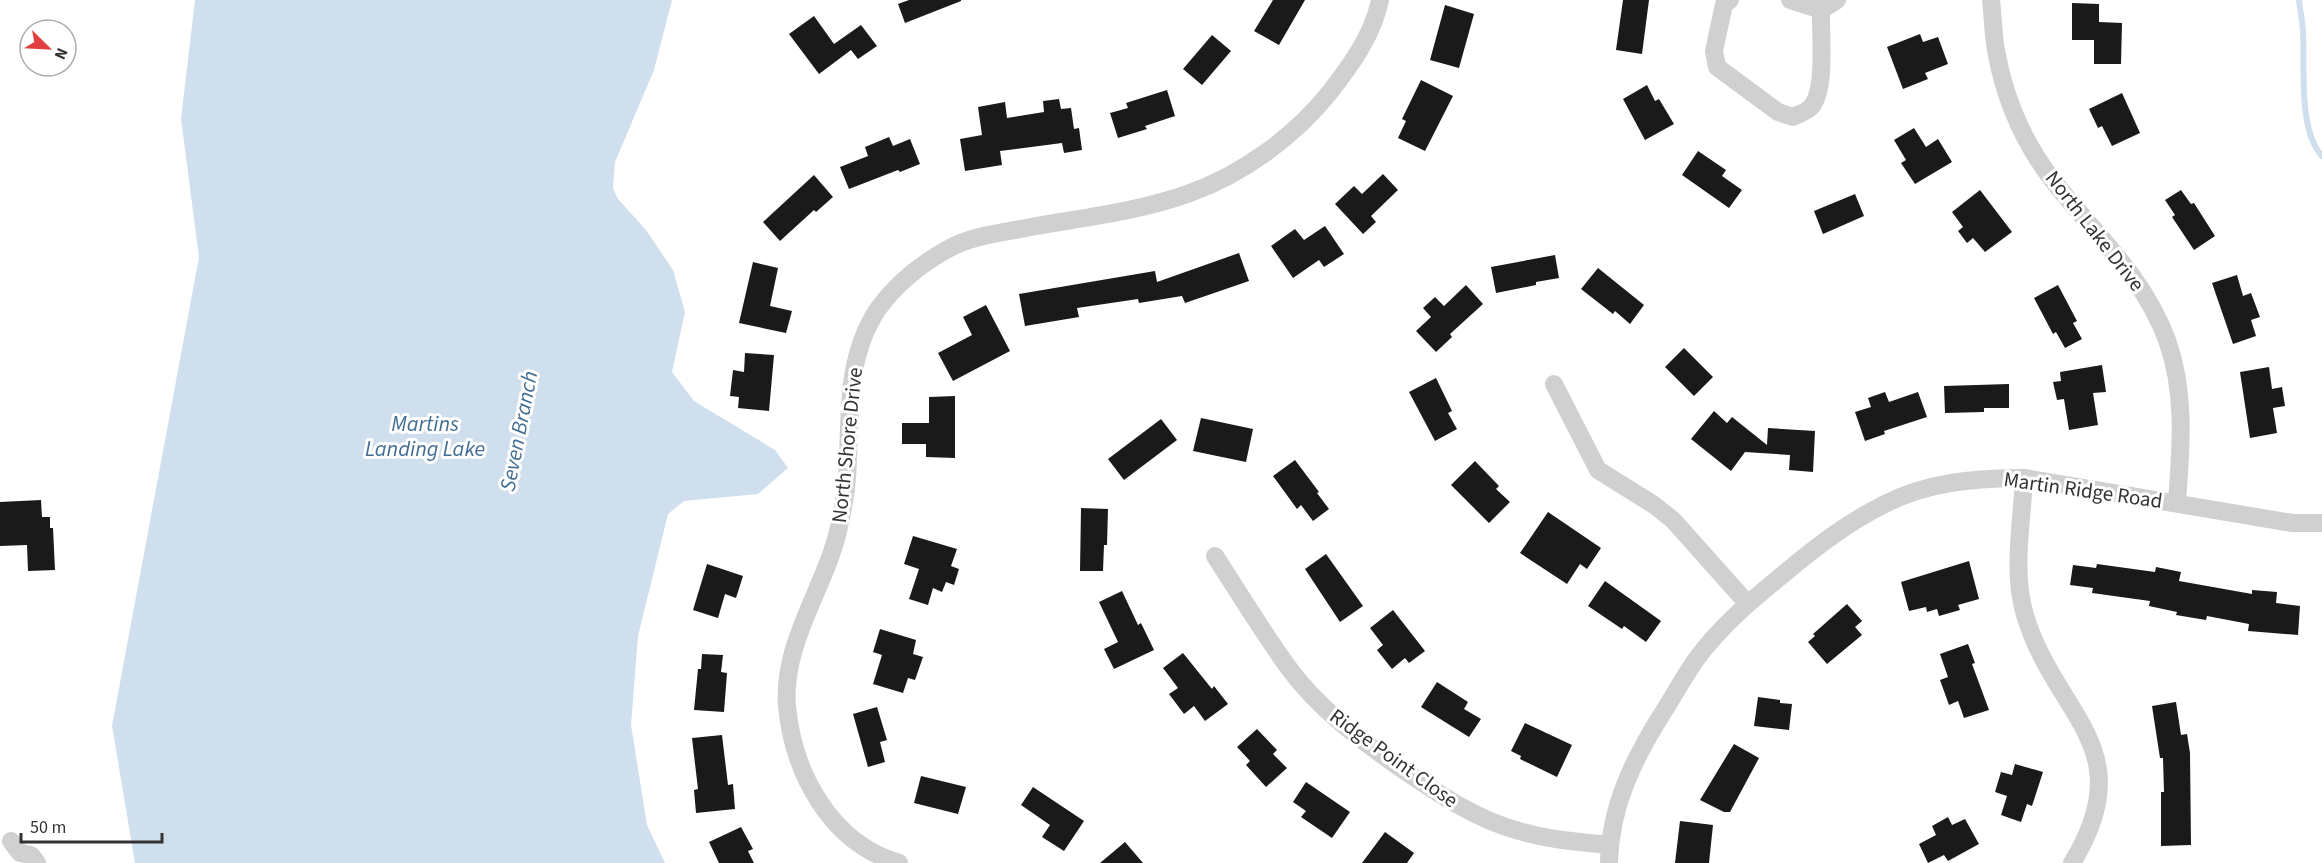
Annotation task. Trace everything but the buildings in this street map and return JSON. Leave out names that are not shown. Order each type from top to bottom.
[{"type":"street","name":"North Shore Drive","points":[[899,863],[869,849],[847,833],[828,814],[810,789],[798,762],[789,732],[786,697],[790,665],[797,641],[828,562],[838,529],[847,482],[852,374],[861,342],[878,310],[910,274],[950,248],[984,236],[1150,205],[1190,194],[1248,165],[1315,111],[1352,64],[1367,36],[1380,0]]},
{"type":"street","points":[[1730,0],[1724,4],[1714,51],[1717,67],[1778,112],[1793,117],[1809,109],[1818,98],[1821,77],[1821,10]]},
{"type":"street","points":[[1790,0],[1821,10],[1838,0]]},
{"type":"street","name":"North Lake Drive","points":[[1991,0],[1995,49],[2004,86],[2018,121],[2051,178],[2136,278],[2167,341],[2182,415],[2176,502]]},
{"type":"street","points":[[1554,384],[1598,471],[1654,505],[1673,520],[1747,603]]},
{"type":"street","name":"Martin Ridge Road","points":[[1610,854],[1620,795],[1640,749],[1696,660],[1747,603],[1831,535],[1884,504],[1917,491],[1952,482],[1987,478],[2024,478],[2292,523],[2322,523]]},
{"type":"street","points":[[2024,478],[2019,571],[2024,614],[2040,654],[2089,735],[2096,757],[2099,779],[2097,810],[2091,828],[2072,863]]},
{"type":"street","name":"Ridge Point Close","points":[[1215,556],[1288,668],[1322,706],[1358,737],[1437,793],[1476,815],[1528,834],[1610,854]]},
{"type":"street","points":[[11,841],[20,853],[31,855],[37,863]]},
{"type":"water","name":"Martins Landing Lake","points":[[195,0],[672,0],[654,70],[615,162],[613,188],[618,199],[646,230],[673,270],[685,312],[672,372],[694,401],[775,450],[788,468],[758,494],[684,501],[668,514],[638,636],[631,725],[647,825],[665,863],[135,863],[112,726],[199,257],[181,119]]},
{"type":"waterway","points":[[2299,0],[2303,29],[2306,115],[2314,145],[2322,156]]},
{"type":"water label","name":"Seven Branch","points":[[519,431]]}]
